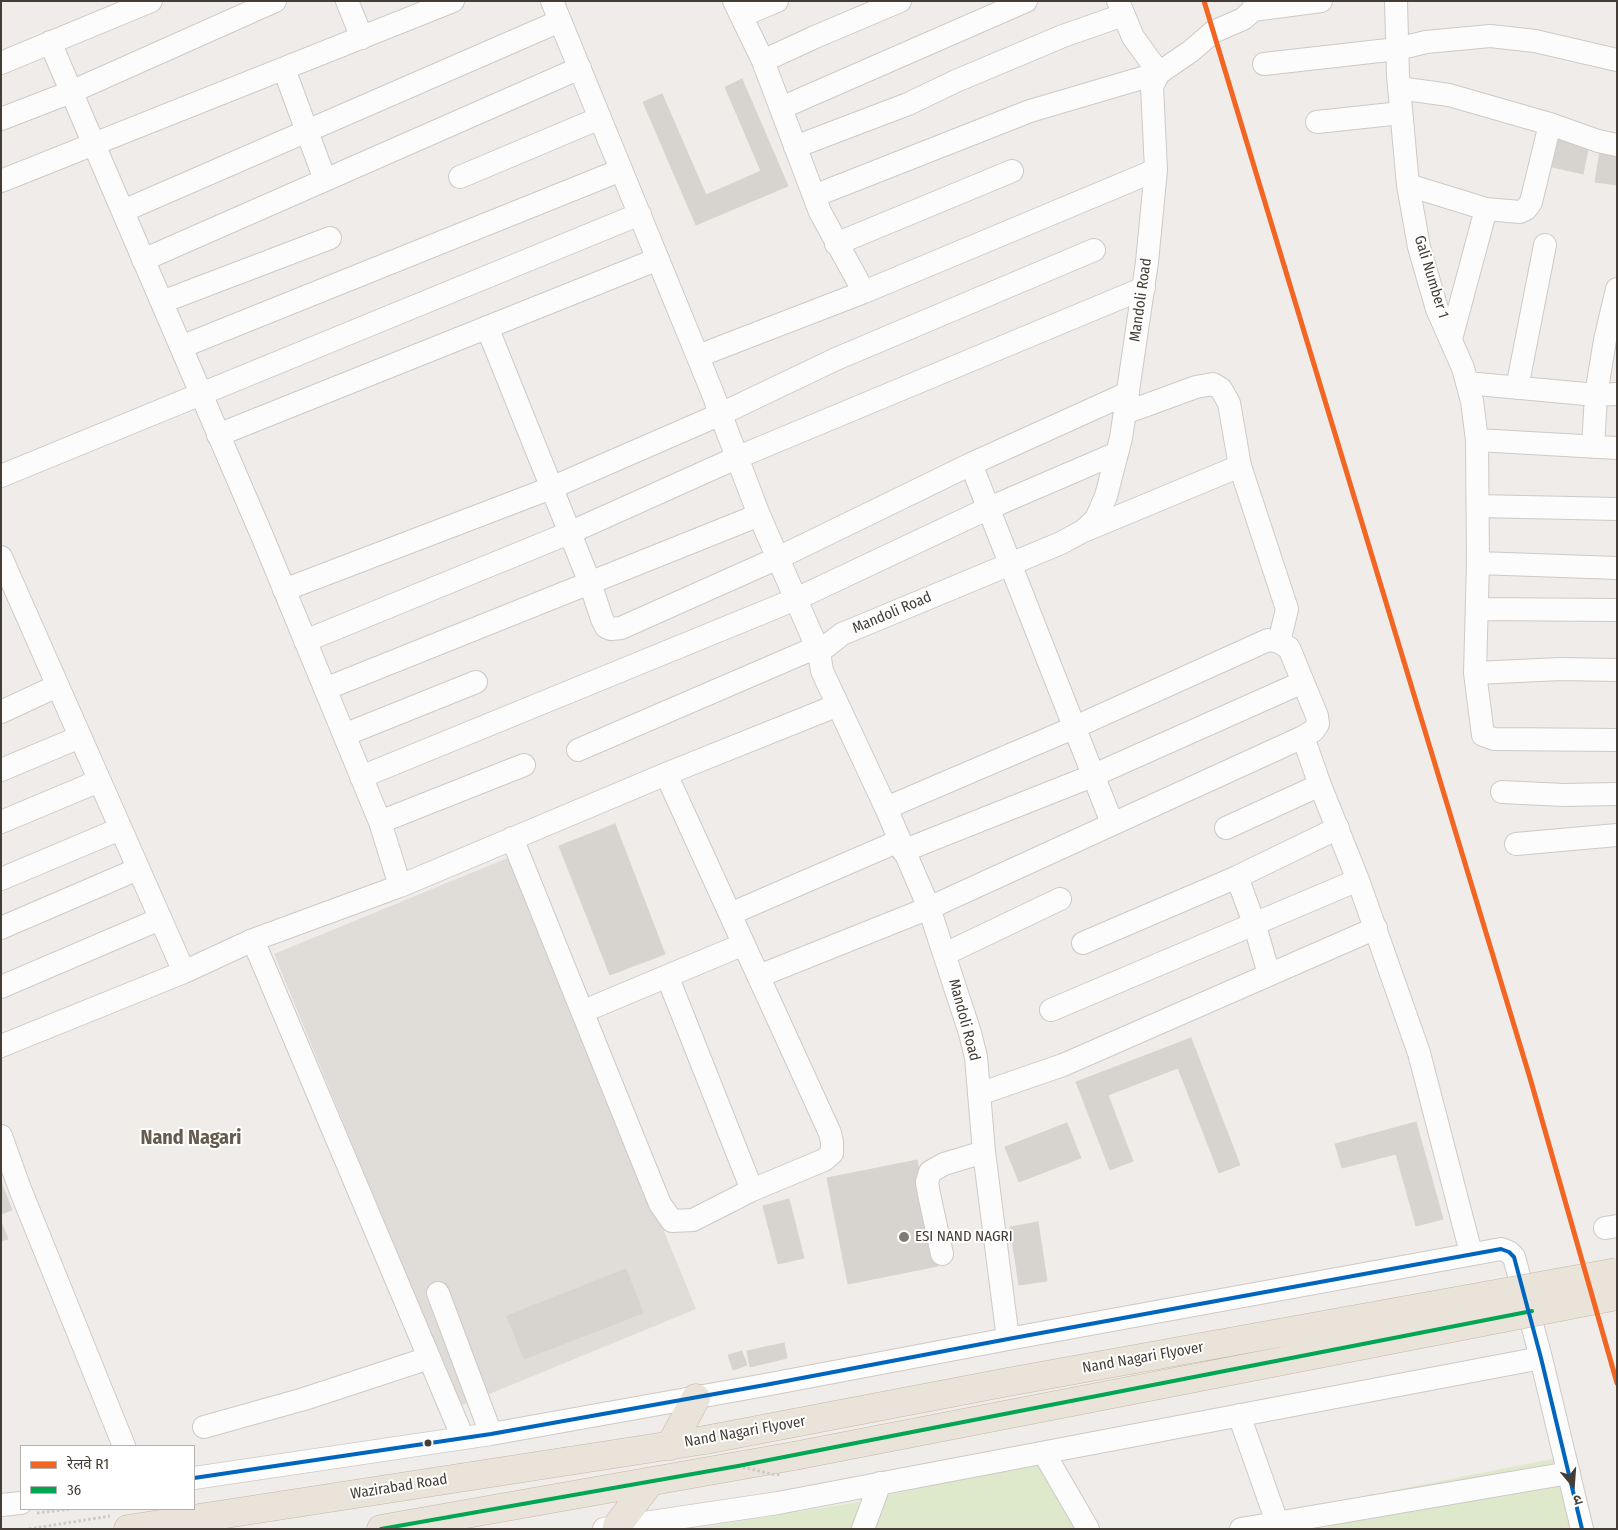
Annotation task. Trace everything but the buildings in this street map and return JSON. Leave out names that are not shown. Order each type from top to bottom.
[{"type":"highway","name":"Nand Nagari Flyover","points":[[670,1446],[1008,1382],[1617,1272]]},
{"type":"highway","name":"Nand Nagari Flyover","points":[[650,1482],[794,1456],[1617,1296]]},
{"type":"highway","points":[[670,1446],[696,1398]]},
{"type":"highway","name":"Wazirabad Road","points":[[136,1519],[670,1446]]},
{"type":"highway","points":[[381,1529],[451,1523],[650,1482]]},
{"type":"highway","points":[[610,1527],[650,1482]]},
{"type":"street","points":[[1,64],[151,1]]},
{"type":"street","points":[[1,119],[71,92],[275,1]]},
{"type":"street","points":[[347,1],[362,38]]},
{"type":"street","points":[[1,180],[94,145],[453,1]]},
{"type":"street","points":[[777,1],[737,9],[762,61],[814,196],[836,244],[864,292]]},
{"type":"street","points":[[762,61],[815,36],[900,1]]},
{"type":"street","points":[[781,108],[1026,1]]},
{"type":"street","points":[[814,196],[1030,111],[1164,69],[1191,51],[1213,32],[1243,18],[1254,5],[1321,1]]},
{"type":"street","name":"Gali Number 1","points":[[1396,1],[1401,113],[1408,185],[1419,247],[1437,309],[1452,339],[1467,383],[1472,401],[1477,440],[1478,563],[1475,673],[1483,735],[1494,739],[1617,740]]},
{"type":"street","points":[[795,146],[908,104],[1121,8],[1133,37],[1164,69]]},
{"type":"street","points":[[122,209],[130,208],[306,131],[556,11],[698,356],[759,515],[818,650],[578,750]]},
{"type":"street","points":[[1264,64],[1397,49],[1426,42],[1490,36],[1536,41],[1617,60]]},
{"type":"street","points":[[50,42],[284,590],[380,822],[400,886]]},
{"type":"street","points":[[143,260],[580,68]]},
{"type":"street","points":[[284,69],[325,180]]},
{"type":"street","name":"Mandoli Road","points":[[1008,1339],[984,1152],[976,1057],[929,908],[886,808],[822,670],[818,650],[842,634],[1062,543],[1083,531],[1096,519],[1106,496],[1127,403],[1144,288],[1156,170],[1152,86],[1164,69]]},
{"type":"street","points":[[1399,88],[1449,95],[1550,124],[1598,141],[1617,145]]},
{"type":"street","points":[[1316,122],[1401,113]]},
{"type":"street","points":[[460,177],[600,118]]},
{"type":"street","points":[[1408,185],[1486,209],[1520,212],[1526,209],[1530,202],[1550,124]]},
{"type":"street","points":[[181,347],[621,170]]},
{"type":"street","points":[[698,356],[864,292],[1156,170]]},
{"type":"street","points":[[836,244],[1012,171]]},
{"type":"street","points":[[1452,339],[1486,209]]},
{"type":"street","points":[[1,476],[640,214]]},
{"type":"street","points":[[162,302],[330,238]]},
{"type":"street","points":[[1517,388],[1545,245]]},
{"type":"street","points":[[284,590],[550,488],[721,414],[836,359],[1094,250]]},
{"type":"street","points":[[218,435],[658,259]]},
{"type":"street","points":[[305,641],[570,533],[736,458],[1144,288]]},
{"type":"street","points":[[1593,447],[1606,395],[1605,340],[1617,289]]},
{"type":"street","points":[[487,327],[550,488],[590,583],[602,619],[611,630],[621,628],[778,558],[971,464],[1127,403],[1213,384],[1221,389],[1229,404],[1240,466],[1287,609],[1279,642]]},
{"type":"street","points":[[1467,383],[1606,395]]},
{"type":"street","points":[[1477,440],[1617,448]]},
{"type":"street","points":[[361,777],[796,599],[989,508],[1117,453]]},
{"type":"street","points":[[971,464],[1012,563],[1073,728],[1112,823]]},
{"type":"street","points":[[1083,531],[1240,466]]},
{"type":"street","points":[[1478,506],[1617,509]]},
{"type":"street","points":[[325,689],[759,515]]},
{"type":"street","points":[[1,557],[184,972]]},
{"type":"street","points":[[1478,563],[1617,568]]},
{"type":"street","points":[[1477,609],[1617,610]]},
{"type":"street","points":[[759,976],[929,908],[1303,737],[1313,731],[1318,724],[1289,648],[1279,642],[1268,640],[1073,728],[886,808]]},
{"type":"street","points":[[1475,673],[1561,669],[1617,670]]},
{"type":"street","points":[[344,735],[476,682]]},
{"type":"street","points":[[730,914],[901,846],[1092,776],[1303,682]]},
{"type":"street","points":[[1,712],[57,686]]},
{"type":"street","points":[[1,1046],[184,972],[254,940],[400,886],[666,774],[838,705]]},
{"type":"street","points":[[1,770],[80,737]]},
{"type":"street","points":[[1303,737],[1376,928],[1419,1053],[1471,1253]]},
{"type":"street","points":[[380,822],[524,764]]},
{"type":"street","points":[[512,838],[584,1012],[660,1204],[672,1221],[693,1220],[752,1190],[809,1167],[832,1153],[830,1133],[666,774]]},
{"type":"street","points":[[1,822],[99,781]]},
{"type":"street","points":[[1226,828],[1320,785]]},
{"type":"street","points":[[1502,792],[1564,795],[1617,794]]},
{"type":"street","points":[[1083,943],[1237,877],[1338,828]]},
{"type":"street","points":[[1,879],[120,829]]},
{"type":"street","points":[[1516,844],[1617,836]]},
{"type":"street","points":[[1,928],[138,869]]},
{"type":"street","points":[[1237,877],[1254,923],[1269,974]]},
{"type":"street","points":[[1051,1010],[1358,880]]},
{"type":"street","points":[[945,954],[1060,899]]},
{"type":"street","points":[[1,987],[160,919]]},
{"type":"street","points":[[980,1094],[1063,1065],[1376,928]]},
{"type":"street","points":[[254,940],[463,1438]]},
{"type":"street","points":[[584,1012],[668,978],[744,944]]},
{"type":"street","points":[[668,978],[752,1190]]},
{"type":"street","points":[[1,1136],[20,1189],[124,1445]]},
{"type":"street","points":[[942,1254],[929,1194],[928,1182],[930,1172],[944,1164],[984,1152]]},
{"type":"street","points":[[195,1478],[491,1434],[696,1398],[1471,1253],[1501,1249],[1509,1252],[1514,1257],[1542,1358],[1582,1529]]},
{"type":"street","points":[[438,1293],[491,1434]]},
{"type":"street","points":[[204,1427],[304,1399],[429,1358]]},
{"type":"street","points":[[610,1527],[778,1503],[1542,1358]]},
{"type":"street","points":[[1239,1415],[1277,1522]]},
{"type":"street","points":[[1044,1453],[1088,1529]]},
{"type":"street","points":[[1241,1529],[1569,1473]]},
{"type":"street","points":[[863,1529],[880,1483]]},
{"type":"street","points":[[1,1506],[20,1503]]},
{"type":"path","points":[[29,1529],[136,1519]]},
{"type":"shaded area","points":[[510,857],[696,1309],[460,1406],[274,954]]},
{"type":"green space","points":[[1568,1456],[1586,1529],[1328,1529],[1324,1504]]},
{"type":"green space","points":[[1043,1459],[1083,1529],[692,1529],[859,1502]]},
{"type":"rail line","name":"R1","points":[[1204,1],[1530,1078],[1617,1383]]},
{"type":"transit line","points":[[195,1478],[491,1434],[1501,1249],[1509,1252],[1514,1257],[1541,1358],[1582,1529]]},
{"type":"transit line","name":"36","points":[[381,1529],[738,1466],[1532,1311]]},
{"type":"place","name":"ESI NAND NAGRI","points":[[904,1237]]},
{"type":"district","name":"Nand Nagari","points":[[191,1138]]}]
